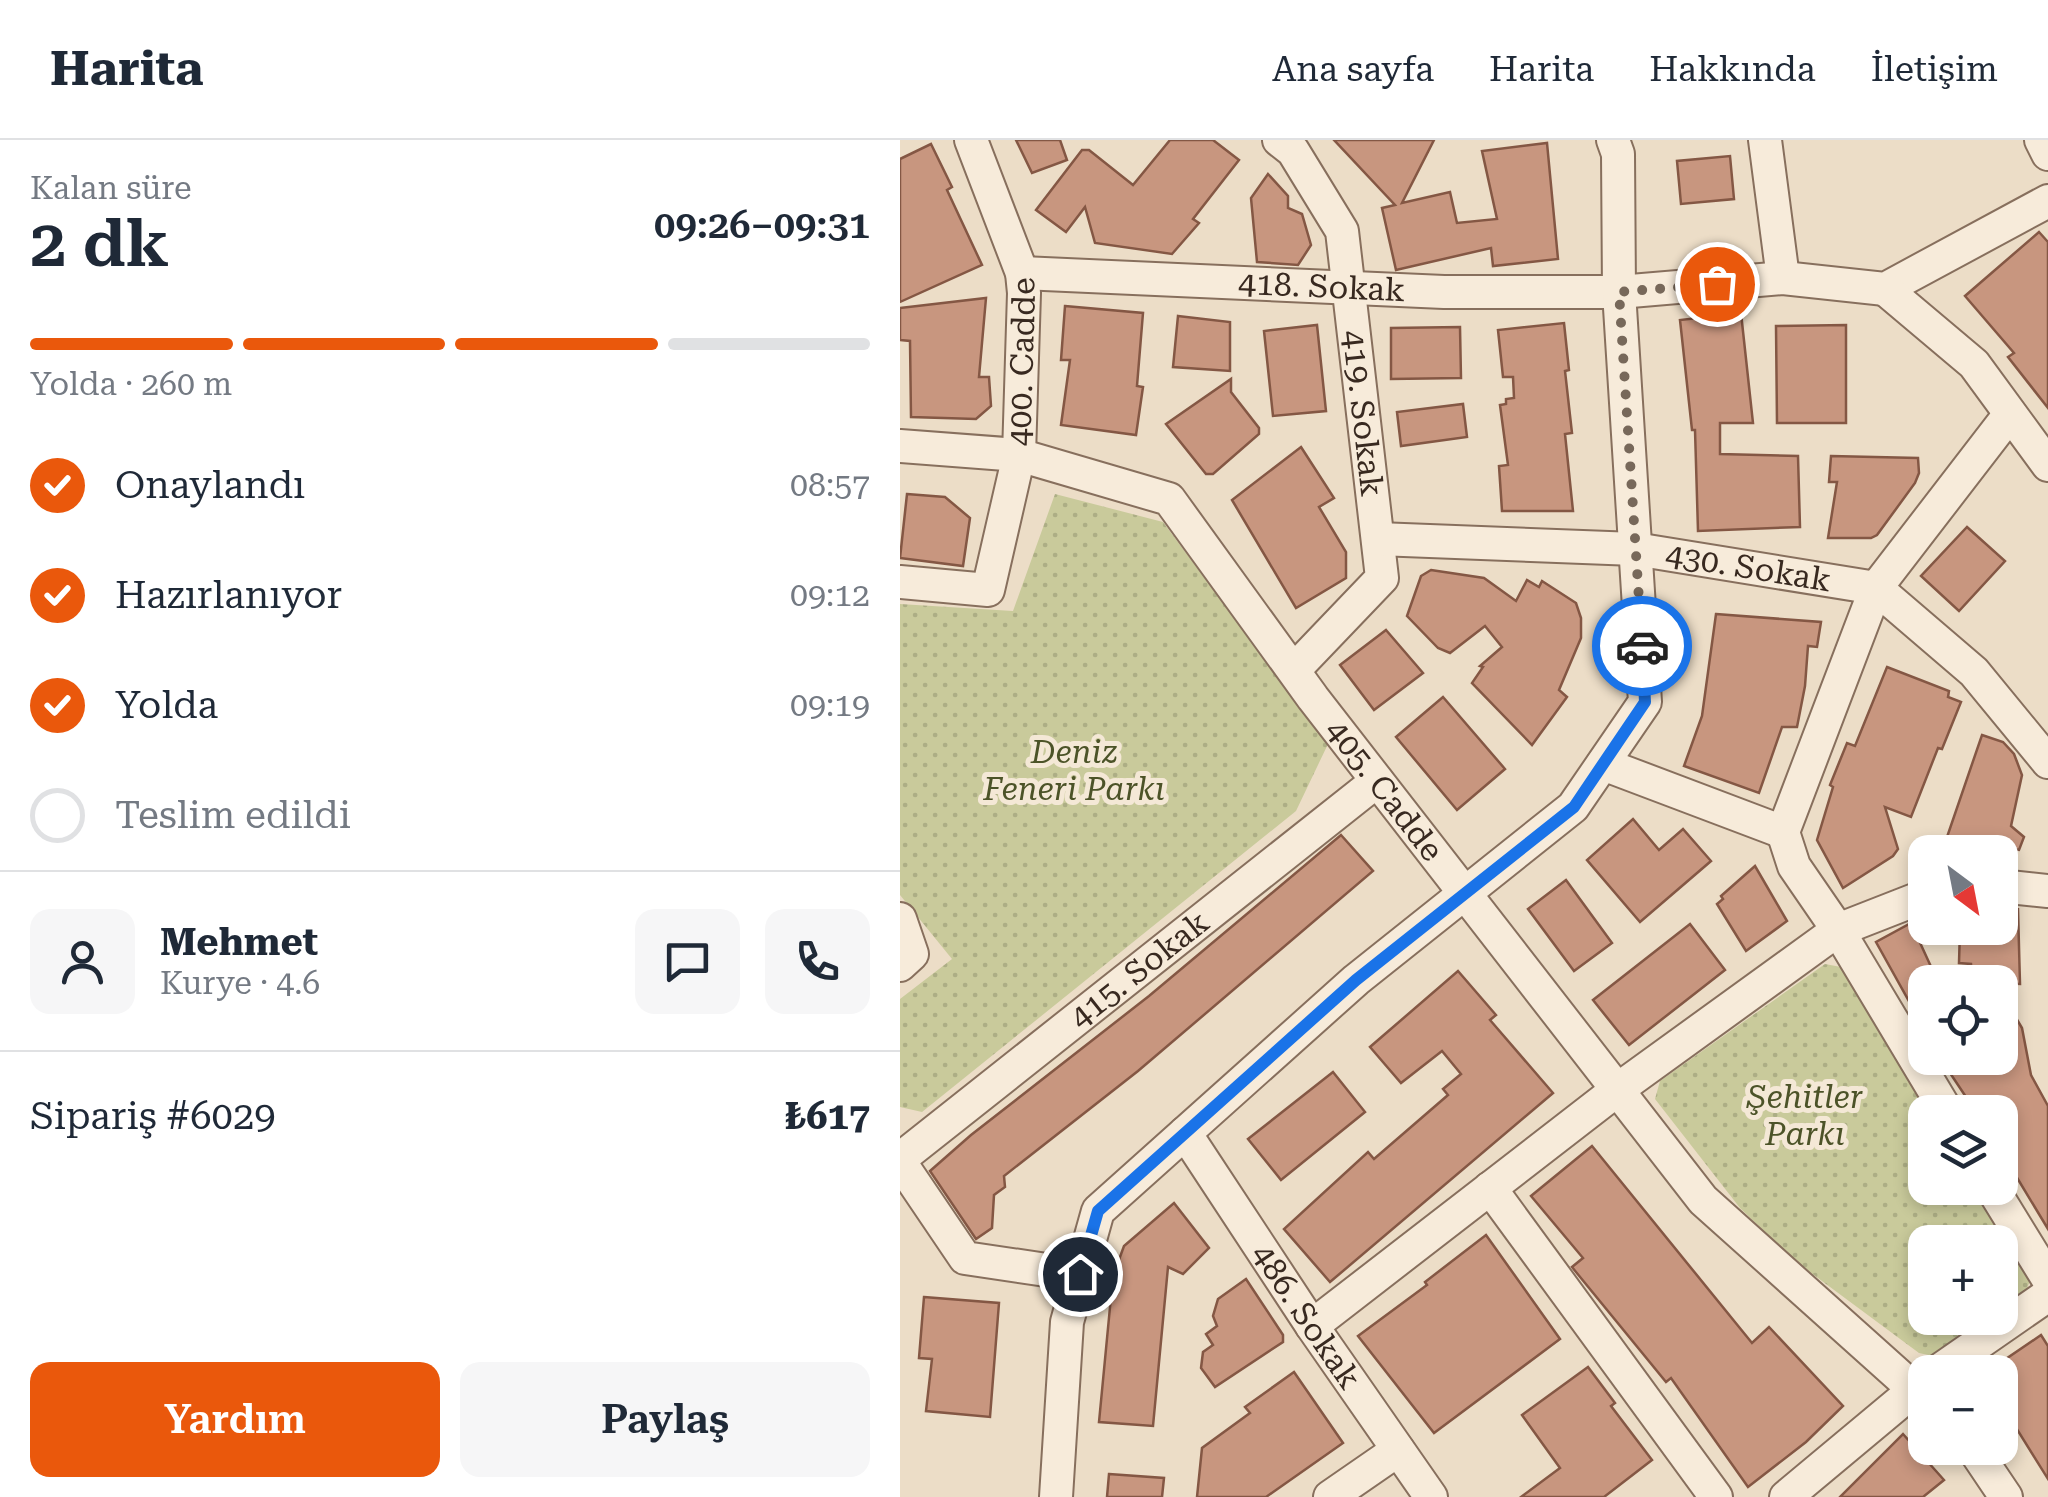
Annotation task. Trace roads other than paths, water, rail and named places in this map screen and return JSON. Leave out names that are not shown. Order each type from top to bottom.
[{"type":"street","name":"400. Cadde","points":[[900,582],[988,590],[1019,454],[1022,272],[970,140]]},
{"type":"street","points":[[1056,1497],[1068,1322],[1098,1211],[1356,980],[1574,807],[1645,702],[1619,292],[1618,154],[1614,140]]},
{"type":"street","points":[[1765,140],[1783,278]]},
{"type":"street","points":[[2040,140],[2048,154]]},
{"type":"street","name":"419. Sokak","points":[[1291,144],[1342,232],[1382,578],[1294,670]]},
{"type":"street","points":[[2048,201],[1885,289],[1974,364],[2048,465]]},
{"type":"street","name":"418. Sokak","points":[[1022,272],[1444,292],[1619,292],[1783,278],[1885,289]]},
{"type":"street","points":[[1936,1095],[1838,930],[1794,866],[1782,832],[1876,588],[2010,414]]},
{"type":"street","name":"405. Cadde","points":[[900,446],[1019,454],[1169,499],[1464,895],[1703,1200],[1908,1371]]},
{"type":"street","name":"430. Sokak","points":[[1378,539],[1636,548],[1876,588],[1974,672],[2048,762]]},
{"type":"street","points":[[1603,764],[1782,832]]},
{"type":"street","name":"415. Sokak","points":[[900,1161],[1377,780]]},
{"type":"street","points":[[2018,888],[2048,891]]},
{"type":"street","points":[[1312,1326],[1617,1090],[1838,930],[1908,903]]},
{"type":"street","points":[[900,919],[906,959]]},
{"type":"street","name":"486. Sokak","points":[[1185,1133],[1431,1497]]},
{"type":"street","points":[[900,1161],[965,1258],[1080,1274]]},
{"type":"street","points":[[1490,1188],[1716,1497]]},
{"type":"street","points":[[2002,1205],[2048,1279]]},
{"type":"street","points":[[1966,1355],[2048,1295]]},
{"type":"street","points":[[1786,1497],[1908,1399]]},
{"type":"street","points":[[1330,1497],[1398,1450]]},
{"type":"street","points":[[1984,1465],[2006,1497]]},
{"type":"park label","name":"Deniz Feneri Parkı","points":[[1074,770]]},
{"type":"park label","name":"Şehitler Parkı","points":[[1805,1116]]}]
